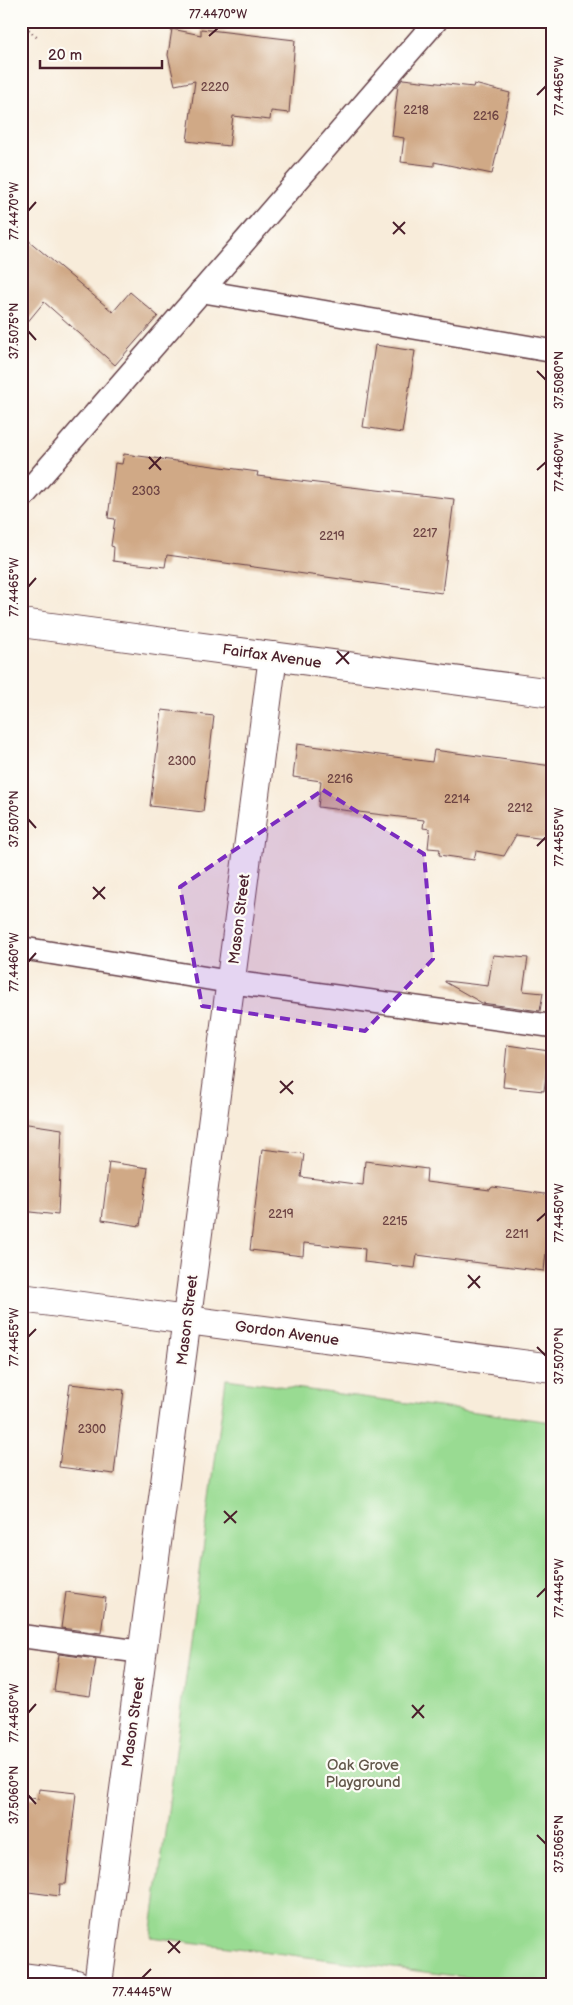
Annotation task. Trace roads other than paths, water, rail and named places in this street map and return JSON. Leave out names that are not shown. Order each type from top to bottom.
[{"type":"street","name":"Fairfax Avenue","points":[[21,623],[552,693]]},
{"type":"street","name":"Mason Street","points":[[98,1984],[273,656]]},
{"type":"street","name":"Gordon Avenue","points":[[21,1298],[552,1368]]},
{"type":"street","points":[[21,1977],[76,1984]]},
{"type":"lane","points":[[21,499],[436,21]]},
{"type":"lane","points":[[201,291],[552,351]]},
{"type":"lane","points":[[21,948],[230,982],[552,1026]]},
{"type":"lane","points":[[21,1636],[142,1652]]},
{"type":"park label","name":"Oak Grove Playground","points":[[363,1774]]}]
